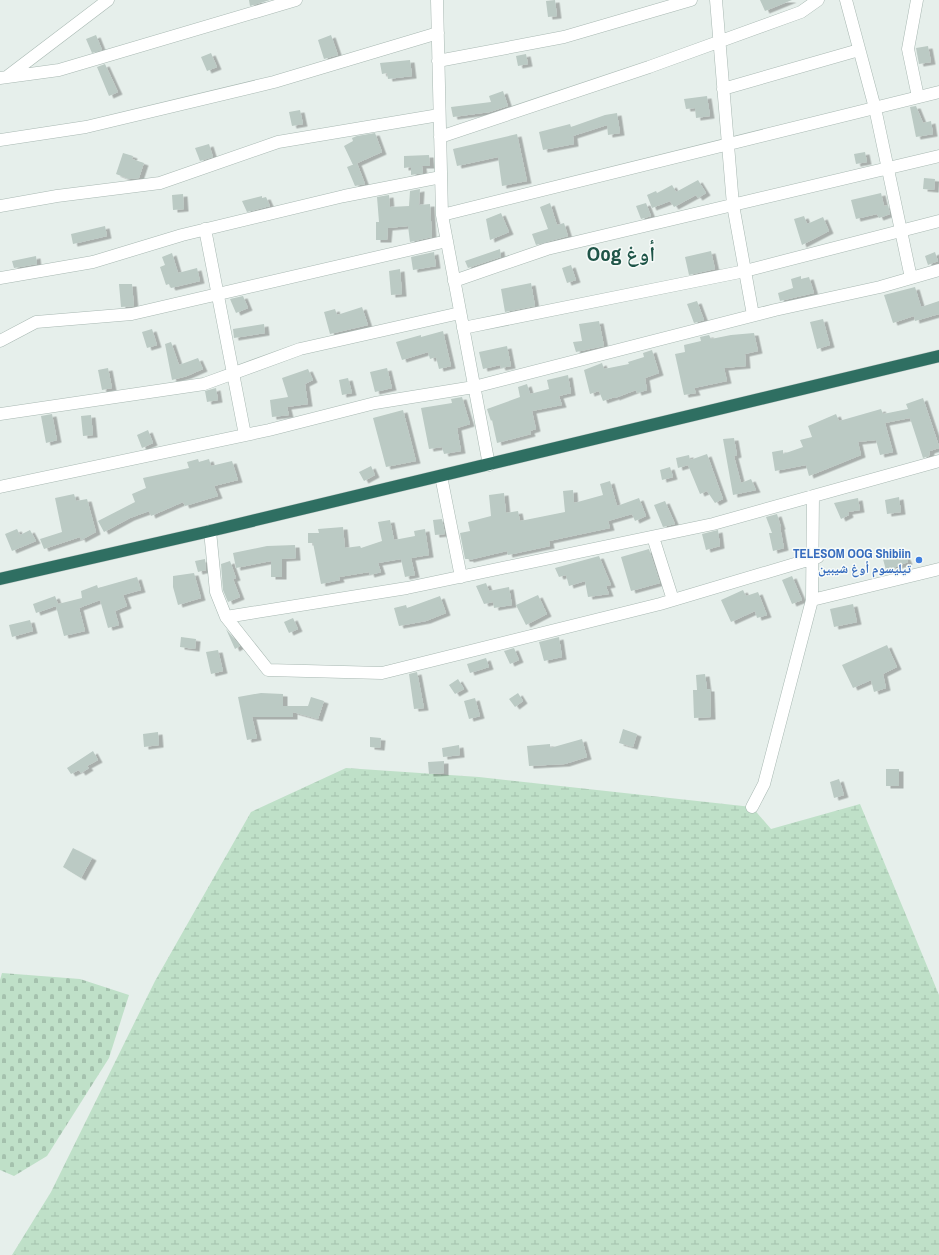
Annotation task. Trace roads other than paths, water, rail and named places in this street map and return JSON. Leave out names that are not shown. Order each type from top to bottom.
[{"type":"highway","points":[[0,579],[210,531],[939,356]]},
{"type":"street","points":[[3,78],[108,0]]},
{"type":"street","points":[[3,78],[59,70],[296,0]]},
{"type":"street","points":[[437,0],[442,215],[488,464]]},
{"type":"street","points":[[438,61],[564,37],[691,0]]},
{"type":"street","points":[[716,0],[733,205],[753,315]]},
{"type":"street","points":[[440,137],[649,67],[801,12],[818,0]]},
{"type":"street","points":[[846,0],[875,108],[911,278]]},
{"type":"street","points":[[917,0],[908,49],[918,98]]},
{"type":"street","points":[[0,140],[86,127],[274,82],[438,33]]},
{"type":"street","points":[[723,89],[859,50]]},
{"type":"street","points":[[442,215],[939,92]]},
{"type":"street","points":[[0,206],[57,196],[160,183],[278,142],[440,114]]},
{"type":"street","points":[[454,281],[547,249],[939,156]]},
{"type":"street","points":[[0,278],[93,262],[205,230],[344,196],[441,177]]},
{"type":"street","points":[[463,328],[745,271],[939,222]]},
{"type":"street","points":[[205,230],[245,435]]},
{"type":"street","points":[[0,341],[36,322],[132,314],[447,241]]},
{"type":"street","points":[[0,487],[245,435],[375,403],[474,387],[753,315],[880,287],[939,270]]},
{"type":"street","points":[[0,414],[204,384],[300,349],[460,313]]},
{"type":"street","points":[[226,617],[407,588],[713,524],[939,461]]},
{"type":"street","points":[[441,476],[461,577]]},
{"type":"street","points":[[752,807],[764,784],[812,600],[815,558],[813,496]]},
{"type":"street","points":[[210,531],[216,592],[226,617],[268,670],[382,674],[673,600],[815,558]]},
{"type":"street","points":[[653,537],[673,600]]},
{"type":"street","points":[[812,600],[939,569]]},
{"type":"place","name":"TELESOM OOG Shibiin تيليسوم أوغ شيبين","points":[[919,560]]},
{"type":"district","name":"Oog أوغ","points":[[621,253]]}]
